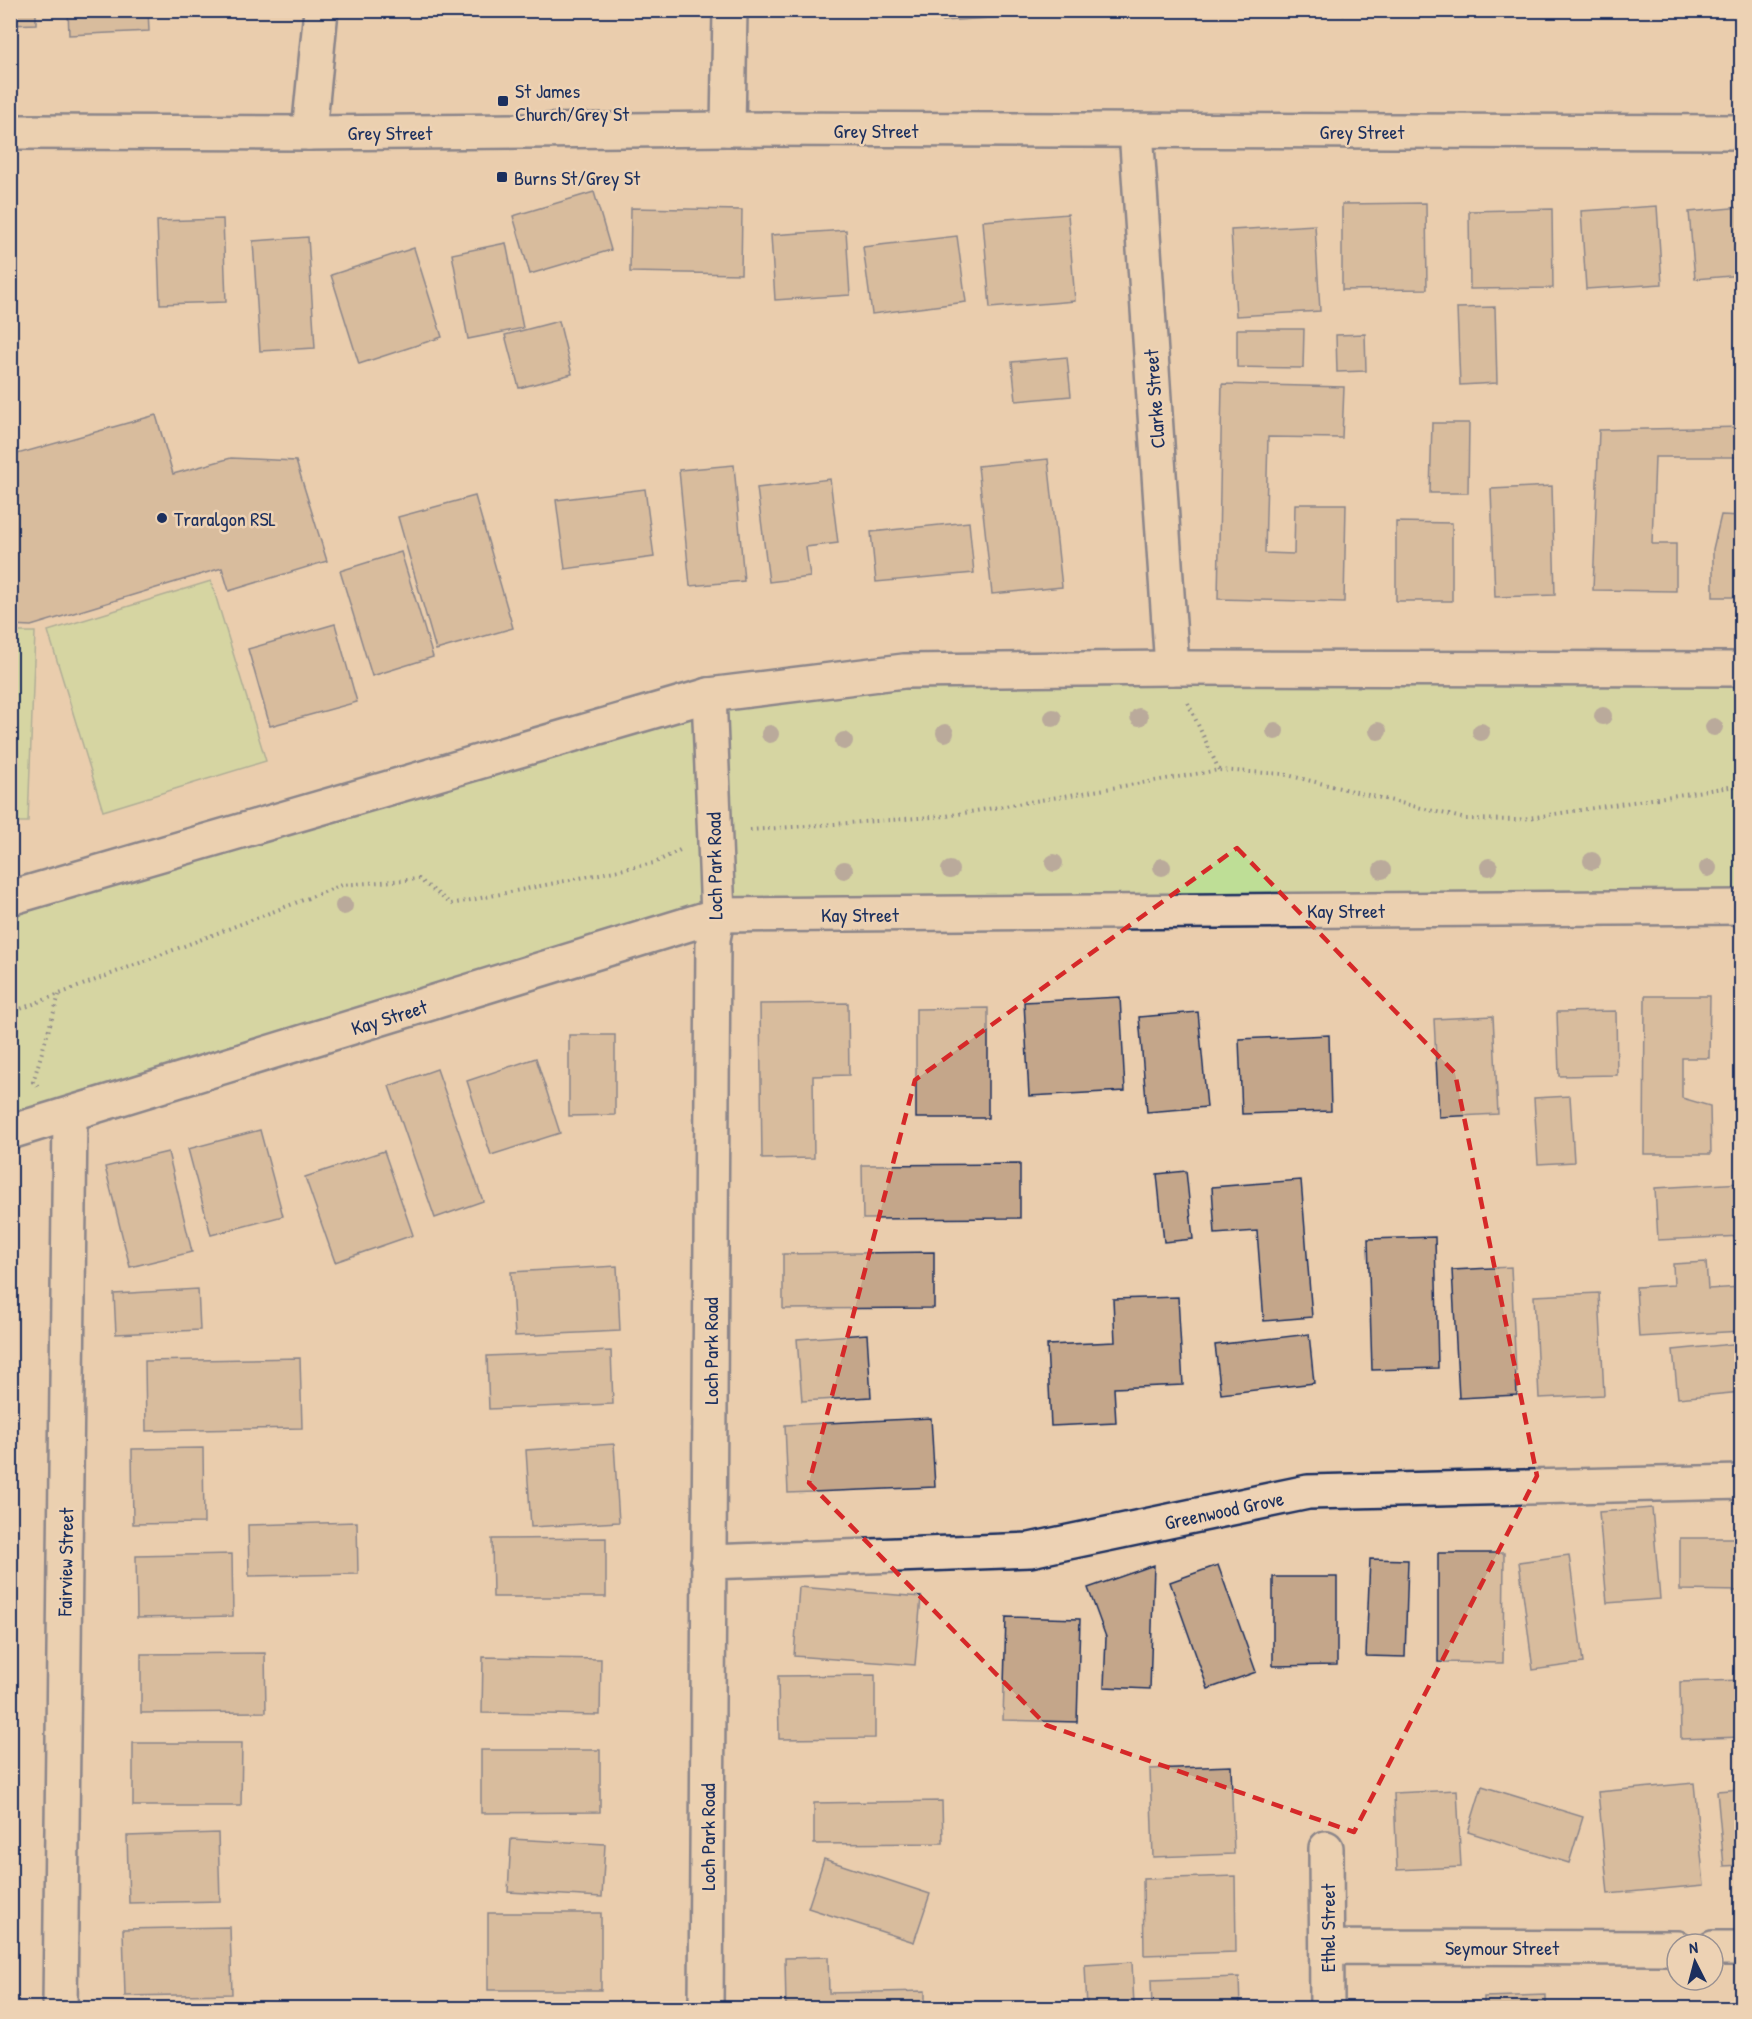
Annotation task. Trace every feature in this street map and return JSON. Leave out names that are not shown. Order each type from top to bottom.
[{"type":"street","points":[[309,133],[321,10]]},
{"type":"street","points":[[728,129],[730,10]]},
{"type":"street","name":"Grey Street","points":[[10,132],[309,133],[728,129],[1742,132]]},
{"type":"street","name":"Clarke Street","points":[[1136,130],[1172,668]]},
{"type":"street","points":[[10,898],[709,695],[904,671],[1172,668],[1742,669]]},
{"type":"street","name":"Loch Park Road","points":[[706,2008],[713,939],[718,915],[709,695]]},
{"type":"street","name":"Kay Street","points":[[10,1132],[718,915],[1742,908]]},
{"type":"street","name":"Fairview Street","points":[[60,2008],[70,1115]]},
{"type":"street","name":"Greenwood Grove","points":[[708,1562],[1030,1550],[1308,1492],[1742,1482]]},
{"type":"street","name":"Ethel Street","points":[[1326,1848],[1327,2008]]},
{"type":"street","name":"Seymour Street","points":[[1328,1947],[1665,1948]]},
{"type":"street","points":[[1725,1948],[1742,1948]]},
{"type":"path","points":[[1172,668],[1219,770]]},
{"type":"path","points":[[10,1013],[342,885],[419,879],[451,904],[654,863],[714,833],[891,818],[946,816],[1219,770],[1283,774],[1466,819],[1516,820],[1742,786]]},
{"type":"path","points":[[59,994],[33,1082],[70,1115]]},
{"type":"highlighted area","points":[[1237,848],[1455,1073],[1537,1476],[1354,1832],[1046,1725],[809,1483],[915,1080]]},
{"type":"green space","points":[[211,581],[266,761],[103,811],[48,631]]},
{"type":"green space","points":[[11,632],[35,632],[28,822],[11,822]]},
{"type":"green space","points":[[1741,669],[1741,907],[718,915],[11,1132],[11,911],[709,695],[904,671]]},
{"type":"building","points":[[10,10],[36,10],[36,24],[10,25]]},
{"type":"building","points":[[68,10],[148,10],[149,31],[69,35]]},
{"type":"building","points":[[782,10],[841,10],[841,14],[782,14]]},
{"type":"building","points":[[942,10],[1006,10],[1007,17],[943,21]]},
{"type":"building","points":[[1310,10],[1380,10],[1380,13],[1310,15]]},
{"type":"building","points":[[1496,10],[1561,10],[1561,11],[1497,17]]},
{"type":"building","points":[[1680,10],[1742,10],[1742,13],[1681,16]]},
{"type":"building","points":[[594,192],[611,250],[530,274],[513,216]]},
{"type":"building","points":[[1426,203],[1427,289],[1342,290],[1342,204]]},
{"type":"building","points":[[1657,206],[1662,284],[1586,289],[1581,211]]},
{"type":"building","points":[[1742,207],[1742,275],[1695,279],[1689,212]]},
{"type":"building","points":[[631,208],[742,210],[741,274],[630,272]]},
{"type":"building","points":[[1552,209],[1553,288],[1470,289],[1469,211]]},
{"type":"building","points":[[1068,214],[1075,301],[990,308],[983,221]]},
{"type":"building","points":[[223,219],[226,302],[160,304],[157,221]]},
{"type":"building","points":[[1315,225],[1320,311],[1236,316],[1231,230]]},
{"type":"building","points":[[846,230],[850,295],[775,300],[771,235]]},
{"type":"building","points":[[957,236],[966,302],[872,314],[863,247]]},
{"type":"building","points":[[308,237],[315,348],[260,351],[253,241]]},
{"type":"building","points":[[506,243],[523,328],[468,339],[452,254]]},
{"type":"building","points":[[414,248],[442,337],[359,364],[331,275]]},
{"type":"building","points":[[1495,307],[1497,383],[1460,385],[1457,308]]},
{"type":"building","points":[[559,321],[572,374],[519,388],[505,335]]},
{"type":"building","points":[[1237,329],[1304,329],[1303,368],[1237,367]]},
{"type":"building","points":[[1365,334],[1366,371],[1337,372],[1336,335]]},
{"type":"building","points":[[1067,357],[1071,396],[1016,401],[1012,362]]},
{"type":"building","points":[[1222,384],[1344,387],[1342,438],[1268,437],[1265,553],[1294,554],[1295,504],[1346,504],[1344,602],[1218,599]]},
{"type":"building","name":"Traralgon RSL","points":[[156,415],[173,474],[231,458],[296,461],[327,561],[229,591],[222,568],[31,626],[10,625],[10,456]]},
{"type":"building","points":[[1432,423],[1469,423],[1468,493],[1430,493]]},
{"type":"building","points":[[1742,427],[1742,457],[1655,457],[1652,544],[1676,544],[1676,591],[1593,590],[1599,430]]},
{"type":"building","points":[[1048,459],[1062,587],[992,594],[978,466]]},
{"type":"building","points":[[734,465],[744,581],[690,586],[679,470]]},
{"type":"building","points":[[830,479],[838,543],[806,547],[810,577],[769,582],[757,488]]},
{"type":"building","points":[[1552,486],[1555,595],[1495,597],[1491,489]]},
{"type":"building","points":[[645,489],[654,557],[565,569],[556,500]]},
{"type":"building","points":[[475,496],[513,628],[436,650],[398,517]]},
{"type":"building","points":[[1721,515],[1742,516],[1742,597],[1713,597],[1713,549]]},
{"type":"building","points":[[969,522],[974,573],[876,582],[871,532]]},
{"type":"building","points":[[1396,522],[1452,523],[1452,601],[1396,601]]},
{"type":"building","points":[[401,552],[433,657],[372,676],[340,571]]},
{"type":"building","points":[[335,624],[357,702],[270,726],[248,649]]},
{"type":"building","points":[[1645,996],[1710,996],[1709,1058],[1682,1058],[1682,1098],[1710,1106],[1711,1154],[1644,1154]]},
{"type":"building","points":[[1120,997],[1125,1091],[1029,1096],[1024,1002]]},
{"type":"building","points":[[1737,1000],[1742,1000],[1742,1100],[1740,1100]]},
{"type":"building","points":[[848,1003],[849,1075],[813,1076],[814,1158],[762,1159],[760,1004]]},
{"type":"building","points":[[988,1008],[988,1118],[916,1118],[916,1009]]},
{"type":"building","points":[[1616,1011],[1617,1075],[1559,1076],[1557,1012]]},
{"type":"building","points":[[1198,1012],[1207,1107],[1147,1112],[1139,1017]]},
{"type":"building","points":[[1493,1016],[1498,1114],[1439,1117],[1434,1019]]},
{"type":"building","points":[[569,1035],[615,1035],[615,1115],[569,1116]]},
{"type":"building","points":[[1329,1035],[1331,1111],[1242,1114],[1239,1039]]},
{"type":"building","points":[[536,1058],[560,1133],[491,1155],[467,1081]]},
{"type":"building","points":[[437,1069],[483,1201],[435,1218],[389,1086]]},
{"type":"building","points":[[1570,1096],[1574,1162],[1538,1164],[1534,1098]]},
{"type":"building","points":[[260,1130],[283,1216],[211,1235],[188,1149]]},
{"type":"building","points":[[384,1151],[413,1235],[335,1262],[305,1177]]},
{"type":"building","points":[[168,1152],[192,1252],[130,1267],[105,1167]]},
{"type":"building","points":[[1020,1164],[1020,1218],[863,1219],[862,1165]]},
{"type":"building","points":[[1186,1171],[1193,1239],[1164,1242],[1157,1174]]},
{"type":"building","points":[[1301,1180],[1312,1317],[1264,1321],[1257,1231],[1215,1234],[1212,1187]]},
{"type":"building","points":[[1742,1183],[1742,1236],[1658,1240],[1655,1188]]},
{"type":"building","points":[[1435,1237],[1438,1368],[1372,1370],[1368,1239]]},
{"type":"building","points":[[934,1252],[934,1308],[783,1309],[783,1254]]},
{"type":"building","points":[[1706,1262],[1708,1289],[1741,1287],[1742,1331],[1639,1337],[1636,1287],[1674,1285],[1673,1264]]},
{"type":"building","points":[[617,1266],[620,1331],[515,1336],[511,1272]]},
{"type":"building","points":[[1511,1267],[1517,1395],[1459,1398],[1452,1270]]},
{"type":"building","points":[[198,1289],[200,1330],[116,1334],[114,1294]]},
{"type":"building","points":[[1599,1293],[1604,1395],[1539,1398],[1534,1296]]},
{"type":"building","points":[[1178,1297],[1183,1385],[1114,1388],[1116,1423],[1051,1426],[1047,1345],[1115,1342],[1113,1299]]},
{"type":"building","points":[[867,1334],[871,1397],[802,1401],[797,1339]]},
{"type":"building","points":[[1309,1334],[1314,1383],[1221,1394],[1215,1345]]},
{"type":"building","points":[[1742,1343],[1742,1392],[1678,1398],[1673,1350]]},
{"type":"building","points":[[611,1351],[613,1404],[489,1409],[487,1356]]},
{"type":"building","points":[[300,1358],[302,1428],[146,1431],[145,1361]]},
{"type":"building","points":[[931,1418],[935,1487],[788,1493],[785,1425]]},
{"type":"building","points":[[614,1444],[619,1522],[531,1527],[526,1450]]},
{"type":"building","points":[[203,1448],[204,1523],[133,1524],[132,1449]]},
{"type":"building","points":[[1652,1508],[1660,1599],[1607,1603],[1599,1512]]},
{"type":"building","points":[[357,1522],[358,1574],[249,1576],[248,1525]]},
{"type":"building","points":[[606,1538],[606,1597],[493,1597],[492,1539]]},
{"type":"building","points":[[1680,1538],[1742,1538],[1742,1591],[1680,1590]]},
{"type":"building","points":[[1438,1553],[1504,1553],[1503,1663],[1438,1662]]},
{"type":"building","points":[[232,1554],[233,1616],[137,1618],[136,1556]]},
{"type":"building","points":[[1569,1555],[1583,1663],[1533,1670],[1519,1562]]},
{"type":"building","points":[[1370,1559],[1408,1560],[1405,1657],[1366,1656]]},
{"type":"building","points":[[1154,1565],[1150,1689],[1104,1687],[1106,1637],[1088,1588]]},
{"type":"building","points":[[1218,1565],[1256,1672],[1208,1689],[1170,1582]]},
{"type":"building","points":[[1273,1577],[1337,1577],[1337,1665],[1273,1666]]},
{"type":"building","points":[[799,1587],[921,1597],[915,1665],[794,1656]]},
{"type":"building","points":[[1006,1617],[1080,1619],[1077,1722],[1003,1720]]},
{"type":"building","points":[[265,1653],[266,1712],[141,1713],[141,1654]]},
{"type":"building","points":[[483,1657],[601,1659],[600,1715],[482,1713]]},
{"type":"building","points":[[875,1675],[875,1738],[779,1739],[778,1676]]},
{"type":"building","points":[[1742,1680],[1742,1737],[1681,1739],[1680,1682]]},
{"type":"building","points":[[133,1743],[242,1743],[241,1806],[133,1806]]},
{"type":"building","points":[[481,1750],[600,1750],[600,1812],[481,1813]]},
{"type":"building","points":[[1231,1766],[1234,1854],[1153,1857],[1150,1769]]},
{"type":"building","points":[[1694,1783],[1704,1885],[1608,1894],[1598,1792]]},
{"type":"building","points":[[1482,1786],[1583,1817],[1569,1863],[1468,1832]]},
{"type":"building","points":[[1742,1789],[1742,1865],[1724,1866],[1717,1791]]},
{"type":"building","points":[[1457,1790],[1461,1867],[1397,1870],[1394,1793]]},
{"type":"building","points":[[942,1801],[943,1843],[814,1844],[814,1803]]},
{"type":"building","points":[[218,1833],[220,1901],[129,1903],[127,1836]]},
{"type":"building","points":[[511,1839],[605,1844],[602,1897],[508,1892]]},
{"type":"building","points":[[824,1859],[930,1894],[914,1942],[808,1908]]},
{"type":"building","points":[[1235,1876],[1236,1952],[1144,1955],[1143,1879]]},
{"type":"building","points":[[488,1913],[601,1913],[601,1990],[488,1990]]},
{"type":"building","points":[[230,1927],[232,1994],[125,1996],[123,1929]]},
{"type":"building","points":[[828,1957],[829,1993],[925,1991],[925,2008],[786,2008],[785,1958]]},
{"type":"building","points":[[1132,1962],[1134,2006],[1087,2008],[1085,1965]]},
{"type":"building","points":[[1239,1977],[1240,2008],[1152,2008],[1151,1980]]},
{"type":"building","points":[[1546,1995],[1546,2008],[1484,2008],[1484,1997]]},
{"type":"building","points":[[1440,2002],[1440,2008],[1356,2008],[1356,2003]]},
{"type":"building","points":[[610,2005],[610,2008],[539,2008]]},
{"type":"building","points":[[1685,2006],[1742,2007],[1742,2008],[1685,2008]]},
{"type":"place","name":"St James Church/Grey St","points":[[503,101]]},
{"type":"place","name":"Burns St/Grey St","points":[[502,177]]},
{"type":"place","name":"Traralgon RSL","points":[[162,518]]}]
